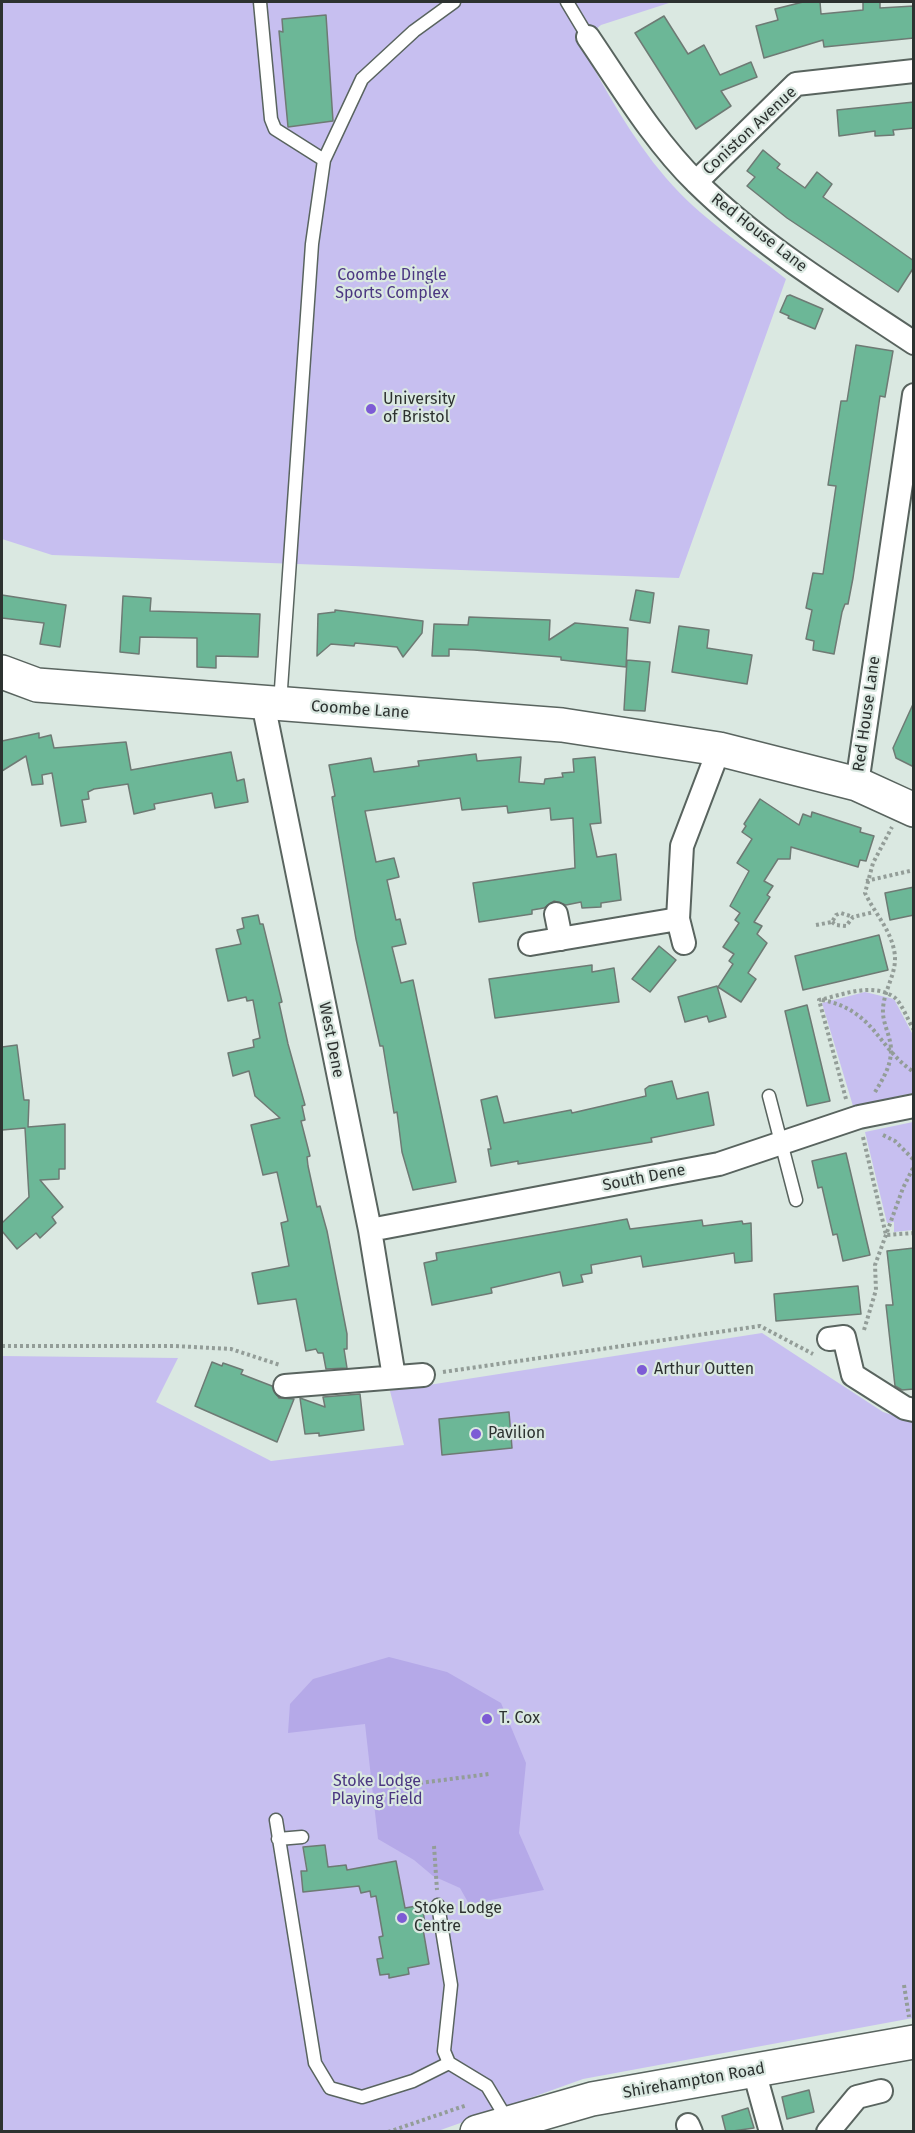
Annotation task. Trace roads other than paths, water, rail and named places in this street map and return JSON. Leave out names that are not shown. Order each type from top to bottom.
[{"type":"street","name":"Red House Lane","points":[[588,37],[664,148],[736,220],[914,343]]},
{"type":"street","name":"Coniston Avenue","points":[[696,182],[796,84],[914,71]]},
{"type":"street","name":"Red House Lane","points":[[857,784],[914,395]]},
{"type":"street","name":"Coombe Lane","points":[[2,672],[37,685],[562,724],[719,749],[857,784],[908,808]]},
{"type":"street","name":"West Dene","points":[[272,703],[370,1230],[394,1377]]},
{"type":"street","points":[[684,943],[678,920],[682,846],[719,749]]},
{"type":"street","points":[[556,914],[561,939]]},
{"type":"street","points":[[530,944],[678,920]]},
{"type":"street","name":"South Dene","points":[[370,1230],[719,1164],[914,1106]]},
{"type":"street","points":[[829,1339],[844,1337],[853,1375],[905,1408],[914,1410]]},
{"type":"street","points":[[285,1376],[423,1375]]},
{"type":"street","name":"Shirehampton Road","points":[[477,2132],[501,2109],[592,2099],[754,2071],[912,2031]]},
{"type":"street","points":[[754,2071],[771,2132]]},
{"type":"street","points":[[828,2132],[857,2097],[881,2091]]},
{"type":"lane","points":[[260,2],[271,119],[275,129],[324,160]]},
{"type":"lane","points":[[272,703],[312,244],[324,160],[362,79],[414,31],[454,2]]},
{"type":"lane","points":[[567,2],[588,37]]},
{"type":"lane","points":[[770,1096],[796,1200]]},
{"type":"lane","points":[[276,1820],[315,2064],[330,2088],[362,2097],[413,2081],[449,2063]]},
{"type":"lane","points":[[278,1839],[302,1837]]},
{"type":"lane","points":[[438,1905],[451,1985],[444,2051],[449,2063],[487,2086],[501,2109]]},
{"type":"place","name":"University of Bristol","points":[[371,409]]},
{"type":"place","name":"Arthur Outten","points":[[642,1370]]},
{"type":"place","name":"Pavilion","points":[[476,1434]]},
{"type":"place","name":"T. Cox","points":[[487,1719]]},
{"type":"place","name":"Stoke Lodge Centre","points":[[402,1918]]},
{"type":"park label","name":"Coombe Dingle Sports Complex","points":[[392,285]]},
{"type":"park label","name":"Stoke Lodge Playing Field","points":[[377,1791]]}]
